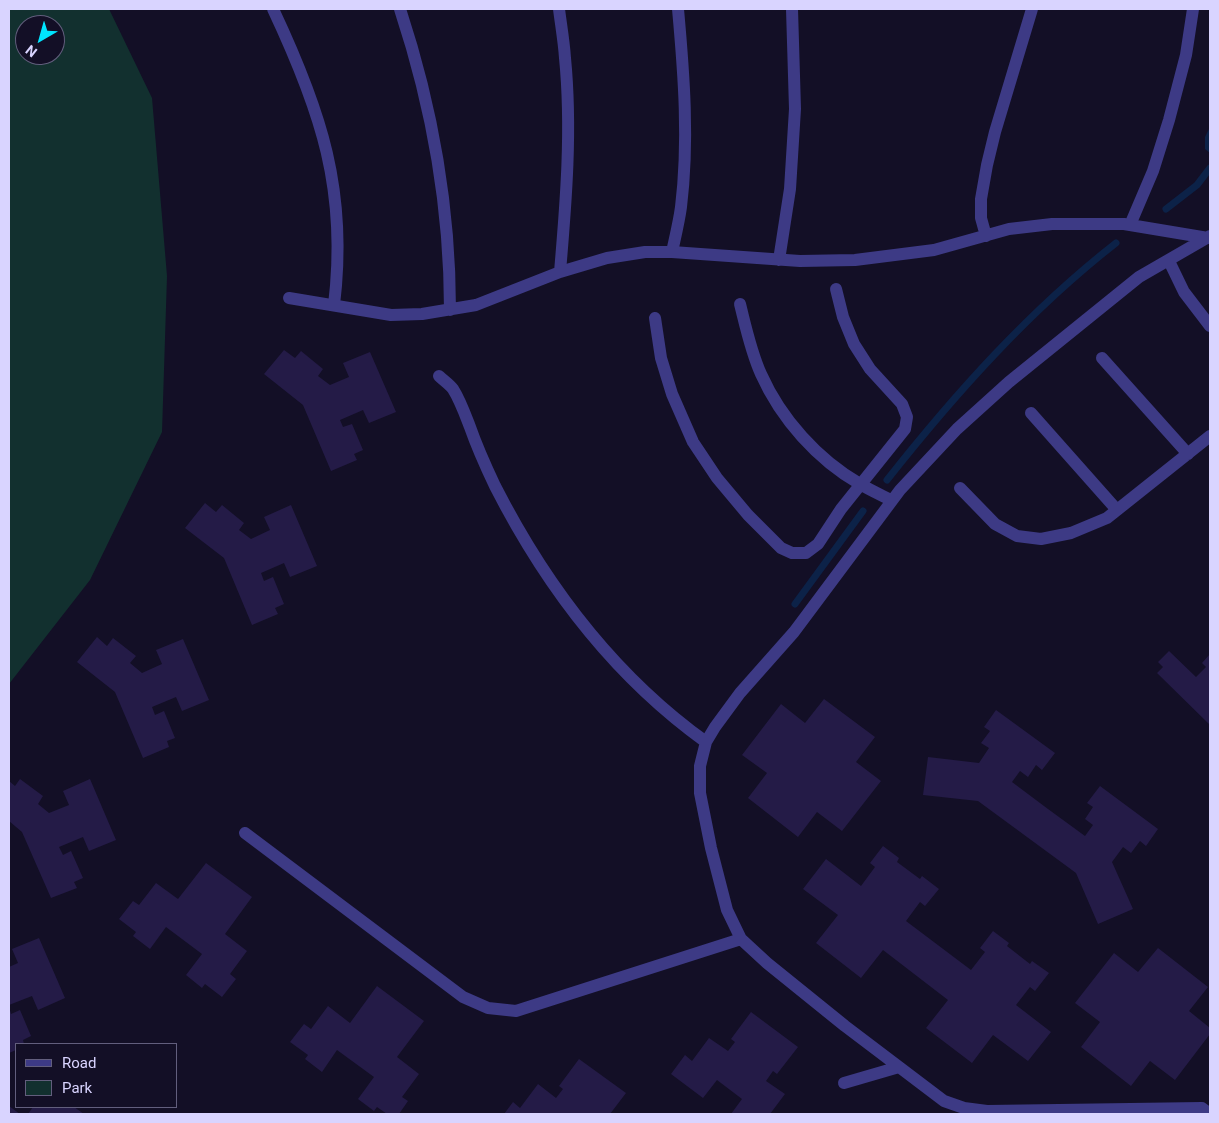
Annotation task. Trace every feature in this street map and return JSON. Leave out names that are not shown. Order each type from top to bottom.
[{"type":"street","points":[[274,9],[311,95],[331,169],[338,243],[338,274],[334,305]]},
{"type":"street","points":[[400,9],[415,55],[434,139],[443,194],[448,250],[450,310]]},
{"type":"street","points":[[559,9],[566,58],[568,120],[567,177],[560,272]]},
{"type":"street","points":[[672,252],[681,209],[685,152],[684,78],[678,9]]},
{"type":"street","points":[[779,260],[790,189],[796,109],[792,9]]},
{"type":"street","points":[[986,236],[981,218],[981,199],[987,165],[1032,9]]},
{"type":"street","points":[[1130,225],[1153,171],[1169,120],[1186,55],[1193,9]]},
{"type":"street","points":[[289,298],[391,314],[422,314],[476,305],[560,272],[607,258],[644,252],[672,252],[800,261],[855,260],[934,250],[1009,228],[1052,224],[1130,225],[1209,237]]},
{"type":"street","points":[[1209,237],[1139,278],[1009,382],[957,429],[891,500],[794,632],[740,693],[715,727],[706,742],[700,766],[700,792],[711,848],[727,910],[741,939],[767,963],[944,1101],[986,1111],[1184,1111],[1202,1108],[1210,1114]]},
{"type":"street","points":[[1168,261],[1184,292],[1208,318]]},
{"type":"street","points":[[655,318],[661,358],[672,394],[693,442],[717,478],[748,516],[781,548],[792,553],[806,552],[818,544],[841,509],[905,429],[907,417],[902,404],[870,369],[854,344],[843,317],[836,289]]},
{"type":"street","points":[[740,304],[748,340],[761,375],[780,407],[803,437],[829,463],[860,484],[891,500]]},
{"type":"street","points":[[1102,358],[1188,454]]},
{"type":"street","points":[[439,376],[452,388],[460,402],[494,485],[550,581],[587,631],[617,665],[676,720],[706,742]]},
{"type":"street","points":[[1031,412],[1117,510]]},
{"type":"street","points":[[960,488],[995,524],[1017,536],[1040,539],[1072,533],[1106,518],[1210,436]]},
{"type":"street","points":[[245,832],[464,996],[488,1008],[516,1011],[741,939]]},
{"type":"street","points":[[844,1083],[899,1067]]},
{"type":"green space","points":[[9,9],[109,9],[152,98],[167,276],[162,432],[90,580],[9,684]]},
{"type":"water","points":[[1210,127],[1210,153],[1205,149],[1205,137]]},
{"type":"building","points":[[284,350],[295,358],[301,351],[323,369],[318,376],[330,385],[349,377],[343,363],[370,352],[396,412],[369,423],[363,410],[340,420],[343,427],[352,424],[363,450],[354,454],[357,460],[331,471],[303,405],[264,374]]},
{"type":"building","points":[[205,503],[216,512],[222,505],[244,523],[239,530],[251,539],[270,530],[264,517],[291,505],[317,566],[290,577],[284,563],[261,573],[264,581],[273,577],[284,604],[275,608],[278,614],[252,625],[224,558],[185,528]]},
{"type":"building","points":[[97,637],[107,646],[113,638],[136,656],[130,663],[142,673],[162,664],[156,650],[183,639],[209,700],[182,711],[176,697],[152,707],[155,715],[164,711],[175,738],[167,741],[169,747],[143,758],[115,692],[77,662]]},
{"type":"building","points":[[1169,651],[1196,677],[1206,667],[1202,663],[1210,654],[1210,725],[1157,673],[1163,667],[1158,662]]},
{"type":"building","points":[[824,699],[875,737],[856,762],[881,781],[842,831],[817,812],[798,837],[748,798],[767,773],[742,755],[781,704],[805,723]]},
{"type":"building","points":[[996,710],[1055,753],[1042,770],[1036,765],[1028,777],[1020,771],[1012,782],[1048,809],[1085,836],[1093,825],[1085,819],[1093,807],[1087,803],[1100,786],[1158,829],[1146,846],[1140,841],[1131,853],[1123,847],[1112,862],[1133,909],[1098,924],[1076,873],[978,801],[923,795],[928,757],[979,763],[989,748],[981,743],[990,731],[984,727]]},
{"type":"building","points":[[20,779],[43,796],[38,804],[49,813],[69,805],[63,791],[90,779],[116,840],[89,851],[83,837],[59,847],[63,855],[71,851],[83,878],[74,882],[77,888],[51,898],[22,832],[9,821],[9,781],[15,786]]},
{"type":"building","points":[[883,846],[899,858],[897,862],[920,879],[922,876],[939,889],[925,906],[920,902],[906,921],[971,970],[985,952],[980,948],[993,931],[1009,943],[1007,946],[1030,964],[1032,961],[1049,973],[1035,991],[1030,987],[1016,1005],[1051,1032],[1028,1061],[993,1035],[972,1063],[926,1028],[948,1000],[883,950],[861,978],[816,943],[838,915],[803,889],[826,859],[861,886],[875,867],[870,863]]},
{"type":"building","points":[[206,863],[252,897],[225,934],[247,951],[230,974],[236,979],[222,997],[205,984],[202,988],[186,975],[202,954],[166,927],[150,949],[133,936],[136,932],[119,919],[133,901],[139,905],[156,883],[178,899]]},
{"type":"building","points":[[39,938],[65,998],[38,1010],[32,996],[9,1005],[9,967],[18,963],[12,949]]},
{"type":"building","points":[[1158,948],[1208,987],[1189,1011],[1210,1028],[1210,1034],[1175,1080],[1150,1061],[1131,1086],[1081,1047],[1100,1022],[1075,1003],[1114,953],[1138,972]]},
{"type":"building","points":[[377,986],[424,1021],[397,1057],[419,1074],[402,1097],[408,1101],[399,1114],[387,1114],[377,1107],[374,1111],[358,1099],[374,1077],[337,1050],[322,1072],[305,1059],[308,1055],[290,1042],[304,1024],[311,1029],[328,1006],[350,1023]]},
{"type":"building","points":[[9,1007],[11,1014],[20,1010],[31,1036],[23,1040],[24,1043],[15,1043],[15,1050],[9,1053]]},
{"type":"building","points":[[751,1012],[798,1047],[777,1074],[773,1071],[766,1081],[785,1094],[770,1114],[731,1114],[742,1099],[717,1080],[703,1098],[671,1074],[685,1055],[692,1061],[709,1038],[728,1051],[735,1042],[731,1039]]},
{"type":"building","points":[[579,1059],[626,1093],[610,1114],[504,1114],[513,1102],[520,1108],[538,1084],[556,1098],[563,1089],[559,1086]]},
{"type":"building","points":[[9,1106],[20,1114],[9,1114]]},
{"type":"building","points":[[32,1108],[75,1108],[84,1114],[28,1114]]},
{"type":"waterway","points":[[1166,209],[1197,185],[1210,168]]},
{"type":"waterway","points":[[887,480],[939,416],[994,355],[1053,297],[1116,243]]},
{"type":"waterway","points":[[795,604],[863,511]]}]
